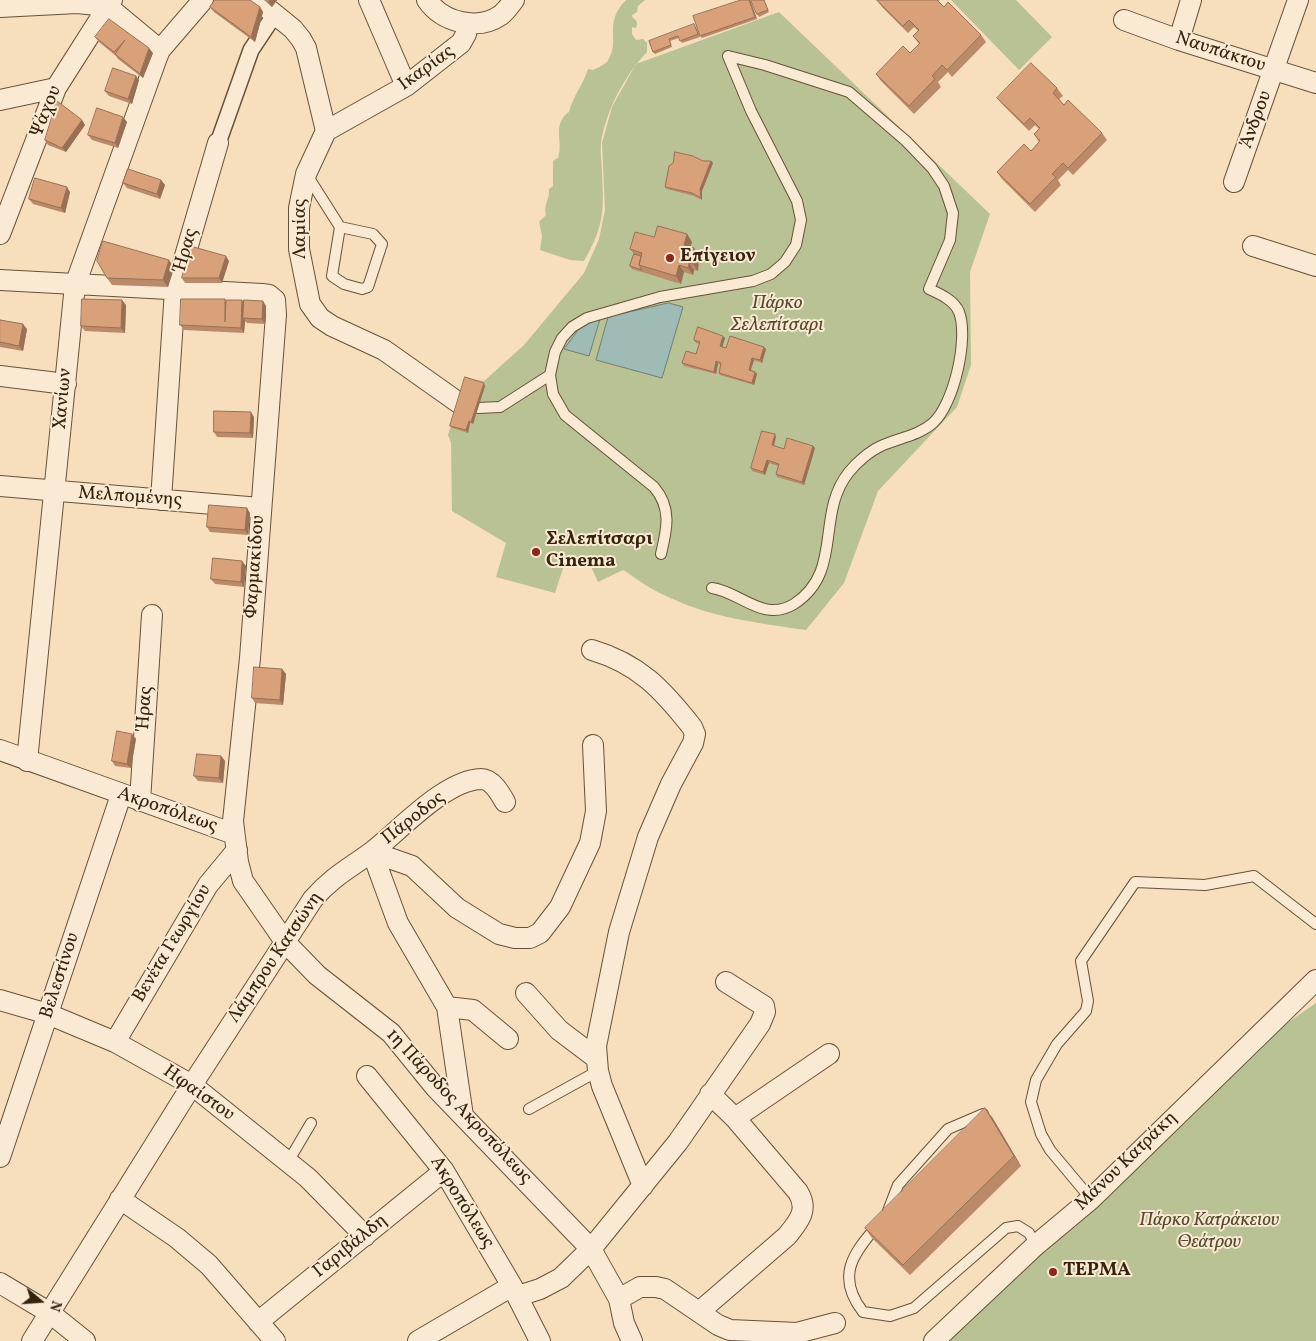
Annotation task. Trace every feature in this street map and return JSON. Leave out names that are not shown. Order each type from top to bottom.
[{"type":"street","points":[[0,7],[110,3],[160,50],[203,0]]},
{"type":"street","points":[[257,0],[297,34],[306,48],[326,131]]},
{"type":"street","points":[[369,0],[406,86]]},
{"type":"street","points":[[428,0],[444,15],[467,24]]},
{"type":"street","name":"Ικαρίας","points":[[326,131],[406,86],[461,43],[466,34],[467,24],[484,22],[501,15],[514,0]]},
{"type":"street","points":[[1179,40],[1191,0]]},
{"type":"street","name":"Άνδρου","points":[[1234,182],[1275,71],[1298,0]]},
{"type":"street","name":"Ψάχου","points":[[0,234],[56,88],[110,3]]},
{"type":"street","name":"Ήρας","points":[[161,500],[175,290],[218,143],[251,50],[275,14]]},
{"type":"street","name":"Ναυπάκτου","points":[[1124,20],[1179,40],[1316,83]]},
{"type":"street","name":"Χανίων","points":[[28,761],[75,286],[160,50]]},
{"type":"street","points":[[0,100],[56,88]]},
{"type":"street","name":"Λαμίας","points":[[326,131],[306,174],[299,208],[299,249],[310,304],[320,318],[332,326],[384,350],[469,406]]},
{"type":"street","points":[[1253,246],[1316,266]]},
{"type":"street","points":[[0,280],[75,286],[175,290]]},
{"type":"street","name":"Φαρμακίδου","points":[[175,290],[262,294],[269,295],[275,300],[276,315],[235,842]]},
{"type":"street","points":[[0,376],[66,384]]},
{"type":"street","name":"Μελπομένης","points":[[0,486],[260,508]]},
{"type":"street","name":"Ήρας","points":[[130,798],[152,615]]},
{"type":"street","points":[[592,650],[626,662],[654,683],[692,727],[694,734],[694,743],[671,784],[648,837],[619,932],[604,999],[597,1064],[643,1186]]},
{"type":"street","points":[[372,852],[412,866],[457,908],[490,929],[515,938],[530,938],[540,933],[560,907],[590,844],[596,811],[593,745]]},
{"type":"street","name":"Ακροπόλεως","points":[[0,750],[130,798],[235,842],[243,880],[286,943],[317,975]]},
{"type":"street","name":"Πάροδος","points":[[372,852],[427,804],[468,781],[483,779],[490,782],[505,802]]},
{"type":"street","name":"Βελεστίνου","points":[[0,1157],[48,1014],[130,798]]},
{"type":"street","name":"Βενέτα Γεωργίου","points":[[115,1042],[235,842]]},
{"type":"street","points":[[372,852],[398,923],[447,1007],[463,1116]]},
{"type":"street","name":"Λάμπρου Κατσώνη","points":[[32,1341],[192,1085],[313,899],[326,884],[372,852]]},
{"type":"street","name":"1η Πάροδος Ακροπόλεως","points":[[317,975],[391,1033],[435,1086],[591,1249],[619,1299],[624,1323],[632,1341]]},
{"type":"street","name":"Μάνου Κατράκη","points":[[934,1341],[1036,1245],[1091,1199],[1316,980]]},
{"type":"street","points":[[423,1340],[515,1291],[540,1289],[561,1278],[591,1249],[678,1142],[760,1024],[765,1012],[760,1001],[726,982]]},
{"type":"street","points":[[526,992],[559,1030],[597,1064]]},
{"type":"street","name":"Ηφαίστου","points":[[0,1000],[48,1014],[115,1042],[192,1085],[308,1178],[365,1236]]},
{"type":"street","points":[[447,1007],[473,1010],[508,1039]]},
{"type":"street","points":[[736,1118],[829,1054]]},
{"type":"street","name":"Ακροπόλεως","points":[[367,1076],[444,1171],[515,1291],[540,1341]]},
{"type":"street","points":[[700,1312],[787,1236],[800,1221],[804,1211],[804,1200],[798,1192],[736,1118],[710,1094]]},
{"type":"street","name":"Γαριβάλδη","points":[[258,1322],[444,1171]]},
{"type":"street","points":[[120,1199],[178,1238],[209,1265],[275,1341]]},
{"type":"street","points":[[0,1283],[50,1313],[85,1341]]},
{"type":"street","points":[[619,1299],[640,1288],[656,1287],[665,1289],[718,1325],[730,1330],[797,1333],[835,1323]]},
{"type":"lane","points":[[661,554],[668,517],[663,497],[654,487],[565,416],[553,394],[550,375],[555,352],[562,338],[572,327],[587,318],[660,297],[753,281],[771,274],[786,262],[796,245],[802,220],[797,201],[751,111],[728,56],[765,65],[849,92],[906,141],[932,168],[944,186],[953,214],[950,240],[929,289],[948,298],[958,310],[963,331],[961,359],[941,410],[934,422],[922,431],[882,446],[869,454],[849,472],[835,493],[829,524],[827,556],[822,572],[814,585],[793,604],[773,610],[761,609],[725,591],[712,588]]},
{"type":"lane","points":[[306,174],[340,227],[332,276],[344,284],[362,289],[368,287],[382,244],[373,234],[340,227]]},
{"type":"lane","points":[[469,406],[500,407],[550,375]]},
{"type":"lane","points":[[1091,1199],[1050,1150],[1041,1134],[1031,1102],[1036,1080],[1057,1044],[1086,1011],[1088,1001],[1081,961],[1135,882],[1205,885],[1254,876],[1316,924]]},
{"type":"lane","points":[[529,1109],[597,1064]]},
{"type":"lane","points":[[983,1114],[948,1129],[898,1185],[890,1209],[862,1243],[849,1266],[852,1298],[863,1312],[890,1316],[914,1308],[1006,1228],[1018,1226],[1030,1233],[1036,1245]]},
{"type":"lane","points":[[288,1162],[311,1123]]},
{"type":"green space","points":[[626,0],[645,0],[638,6],[637,12],[632,15],[637,23],[636,28],[632,27],[632,34],[636,40],[643,39],[647,43],[647,52],[624,82],[607,118],[601,147],[602,209],[596,238],[584,261],[570,260],[540,250],[542,236],[539,222],[546,215],[545,208],[549,189],[553,186],[553,161],[558,158],[559,128],[564,117],[569,112],[588,69],[593,70],[607,62],[613,46],[613,24],[615,17]]},
{"type":"green space","points":[[951,0],[1016,0],[1052,37],[1019,70]]},
{"type":"green space","name":"Πάρκο Σελεπίτσαρι","points":[[779,12],[990,214],[970,272],[971,365],[957,407],[878,491],[844,583],[806,630],[714,614],[657,592],[623,570],[598,582],[586,556],[574,562],[566,559],[555,593],[496,577],[506,543],[452,511],[451,443],[448,435],[465,378],[484,381],[524,345],[584,273],[599,239],[605,210],[602,143],[612,107],[636,64]]},
{"type":"green space","name":"Πάρκο Κατράκειου Θεάτρου","points":[[1316,1003],[1316,1341],[938,1341],[1225,1066]]},
{"type":"water","points":[[669,303],[683,307],[662,378],[596,360],[608,317]]},
{"type":"water","points":[[600,319],[589,356],[564,349],[581,326]]},
{"type":"building","points":[[215,0],[250,0],[260,7],[251,37],[210,7]]},
{"type":"building","points":[[741,0],[749,0],[755,17],[700,36],[693,16]]},
{"type":"building","points":[[751,0],[764,0],[768,10],[757,14]]},
{"type":"building","points":[[877,0],[937,0],[944,7],[948,2],[981,35],[947,70],[942,65],[932,76],[935,79],[909,106],[876,74],[903,46],[910,53],[920,43],[913,36],[919,30],[909,20],[903,26]]},
{"type":"building","points":[[109,19],[149,48],[140,74],[115,54],[125,40],[114,52],[95,37]]},
{"type":"building","points":[[694,24],[698,34],[680,41],[678,36],[669,39],[671,45],[653,52],[649,41]]},
{"type":"building","points":[[1031,63],[1057,88],[1053,93],[1064,105],[1068,100],[1102,133],[1068,168],[1063,163],[1052,174],[1056,177],[1030,204],[997,172],[1024,144],[1031,151],[1040,141],[1034,134],[1040,128],[1030,118],[1024,124],[997,98]]},
{"type":"building","points":[[113,68],[136,76],[128,99],[105,91]]},
{"type":"building","points":[[57,101],[82,120],[62,148],[45,140]]},
{"type":"building","points":[[97,108],[123,117],[115,143],[88,135]]},
{"type":"building","points":[[675,152],[693,156],[703,161],[711,161],[700,189],[701,198],[692,193],[665,187],[669,166],[673,163]]},
{"type":"building","points":[[128,169],[161,180],[157,194],[123,183]]},
{"type":"building","points":[[35,178],[67,187],[61,208],[29,199]]},
{"type":"building","name":"Επίγειον","points":[[658,226],[687,234],[684,245],[694,248],[693,264],[689,263],[688,268],[679,265],[676,276],[639,265],[642,253],[630,249],[635,232],[654,237]]},
{"type":"building","points":[[103,241],[169,260],[163,280],[107,278],[97,261]]},
{"type":"building","points":[[190,246],[226,256],[219,278],[182,278]]},
{"type":"building","points":[[634,254],[641,256],[639,265],[642,270],[630,266]]},
{"type":"building","points":[[82,299],[122,300],[121,328],[81,326]]},
{"type":"building","points":[[181,299],[225,299],[225,322],[226,300],[242,300],[241,328],[180,325]]},
{"type":"building","points":[[244,300],[263,301],[262,319],[243,318]]},
{"type":"building","points":[[0,320],[23,324],[19,346],[0,342]]},
{"type":"building","points":[[698,327],[723,336],[720,346],[726,348],[730,336],[764,347],[760,360],[752,358],[749,370],[755,372],[752,383],[719,373],[721,363],[716,361],[714,372],[682,363],[686,351],[696,354],[700,342],[694,340]]},
{"type":"building","points":[[465,377],[484,383],[471,422],[469,421],[466,430],[450,426]]},
{"type":"building","points":[[214,411],[251,412],[250,433],[214,432]]},
{"type":"building","points":[[762,431],[775,434],[772,445],[784,449],[787,438],[813,446],[802,482],[776,474],[779,464],[767,460],[763,472],[751,468]]},
{"type":"building","points":[[209,505],[247,508],[245,530],[207,527]]},
{"type":"building","points":[[213,558],[242,561],[241,582],[211,579]]},
{"type":"building","points":[[254,667],[282,669],[280,700],[252,698]]},
{"type":"building","points":[[117,731],[132,734],[127,764],[112,761]]},
{"type":"building","points":[[197,754],[221,756],[219,778],[194,776]]},
{"type":"building","points":[[985,1108],[1014,1156],[903,1265],[865,1228]]},
{"type":"place","name":"Επίγειον","points":[[670,258]]},
{"type":"place","name":"Σελεπίτσαρι Cinema","points":[[536,552]]},
{"type":"place","name":"ΤΕΡΜΑ","points":[[1053,1272]]}]
